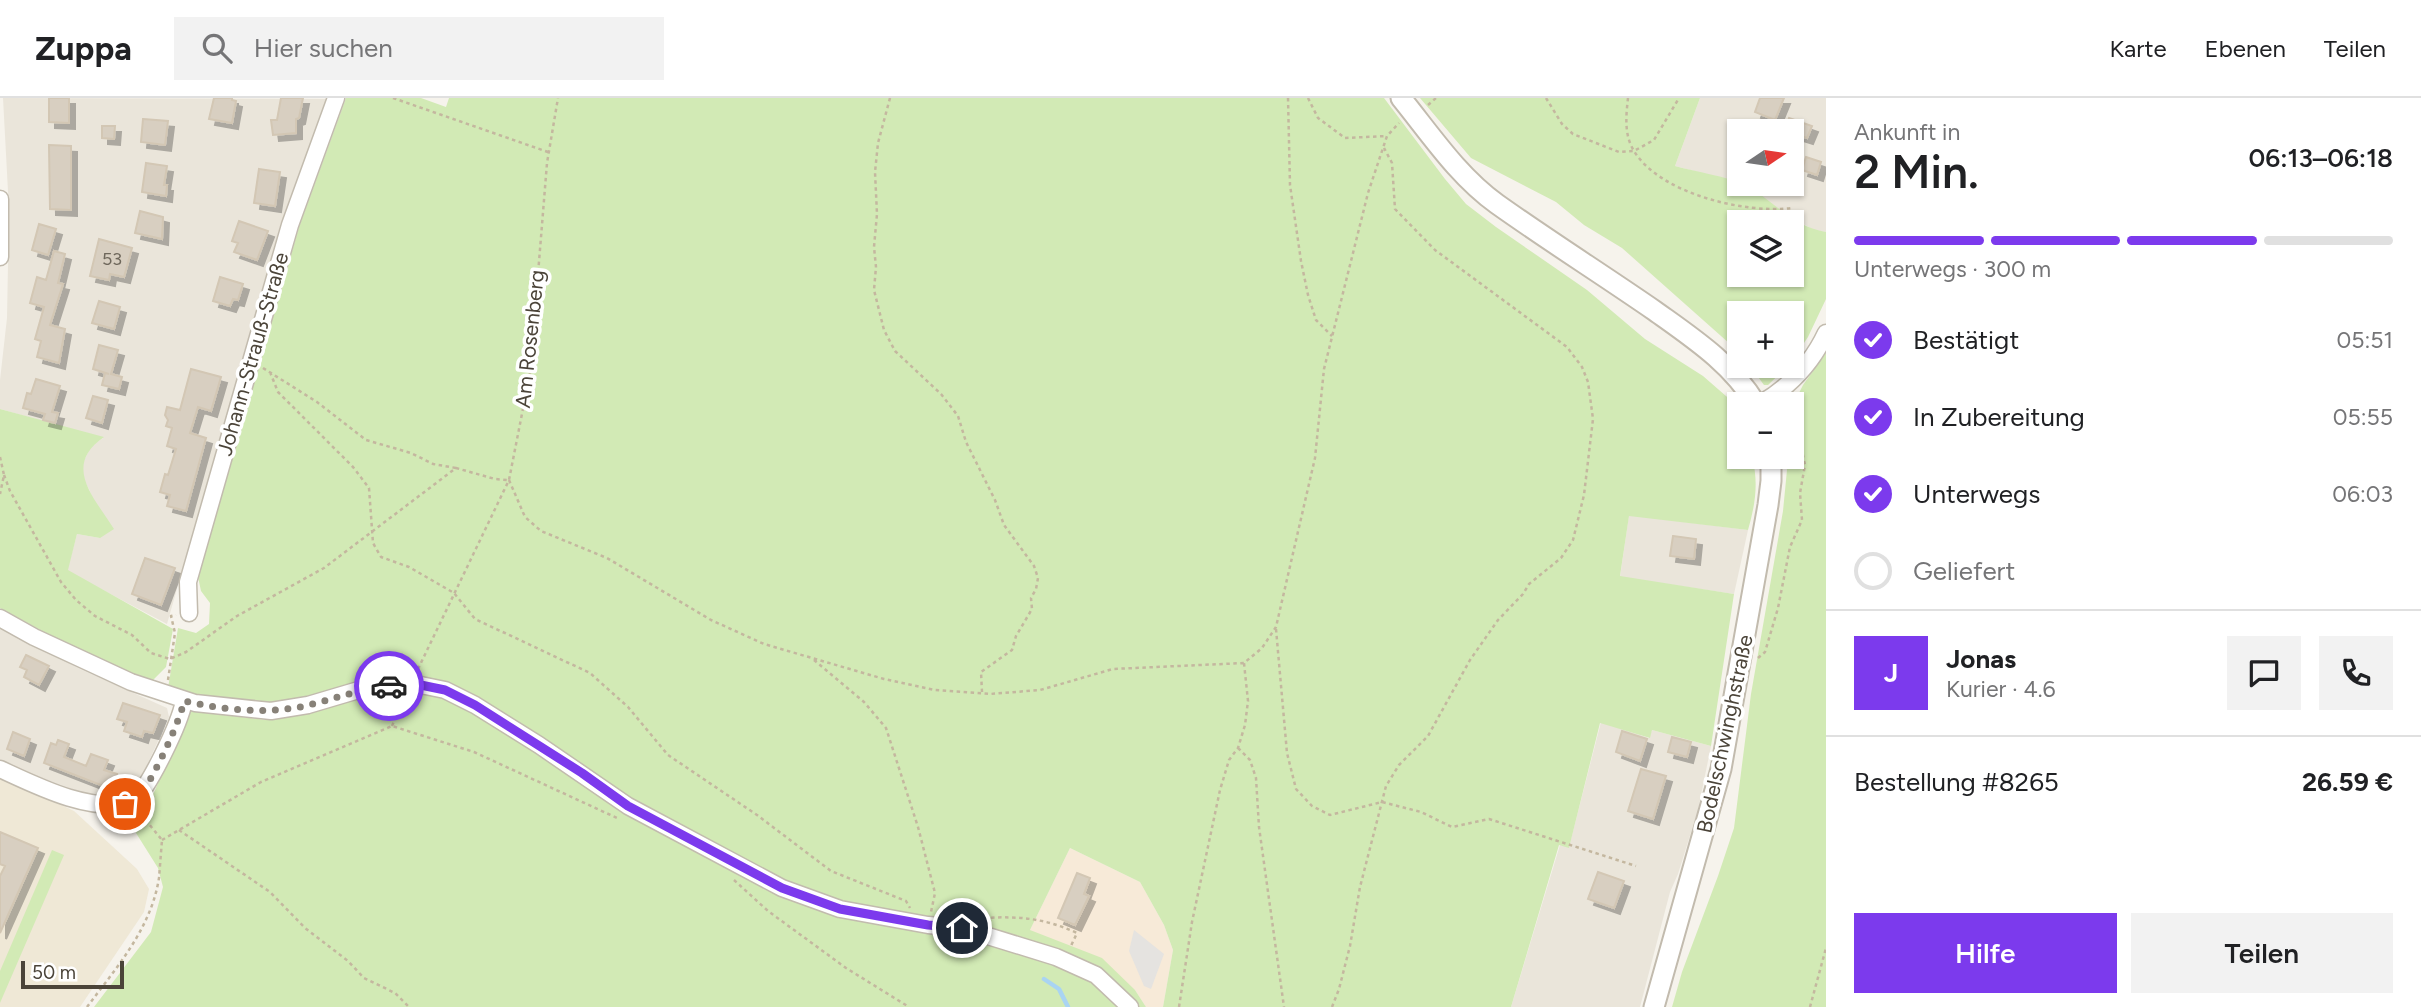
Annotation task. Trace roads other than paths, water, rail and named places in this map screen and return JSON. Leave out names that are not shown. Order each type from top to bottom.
[{"type":"street","name":"Johann-Strauß-Straße","points":[[189,613],[188,582],[250,360],[290,225],[336,98]]},
{"type":"street","points":[[1401,98],[1472,184],[1713,352],[1749,392]]},
{"type":"street","points":[[0,200],[0,257]]},
{"type":"street","points":[[1776,392],[1790,383],[1807,365],[1826,333]]},
{"type":"street","name":"Bodelschwinghstraße","points":[[1654,1007],[1721,769],[1741,669],[1771,469]]},
{"type":"street","points":[[0,618],[34,637],[131,681],[184,701],[271,711],[308,705],[362,689],[411,683],[445,690],[475,705],[582,773],[628,806],[782,888],[840,909],[962,928],[1056,957],[1096,975],[1130,1007]]},
{"type":"street","points":[[0,769],[84,801],[103,804],[132,803],[142,792],[176,727],[184,701]]},
{"type":"waterway","points":[[1044,979],[1059,989],[1068,1007]]}]
